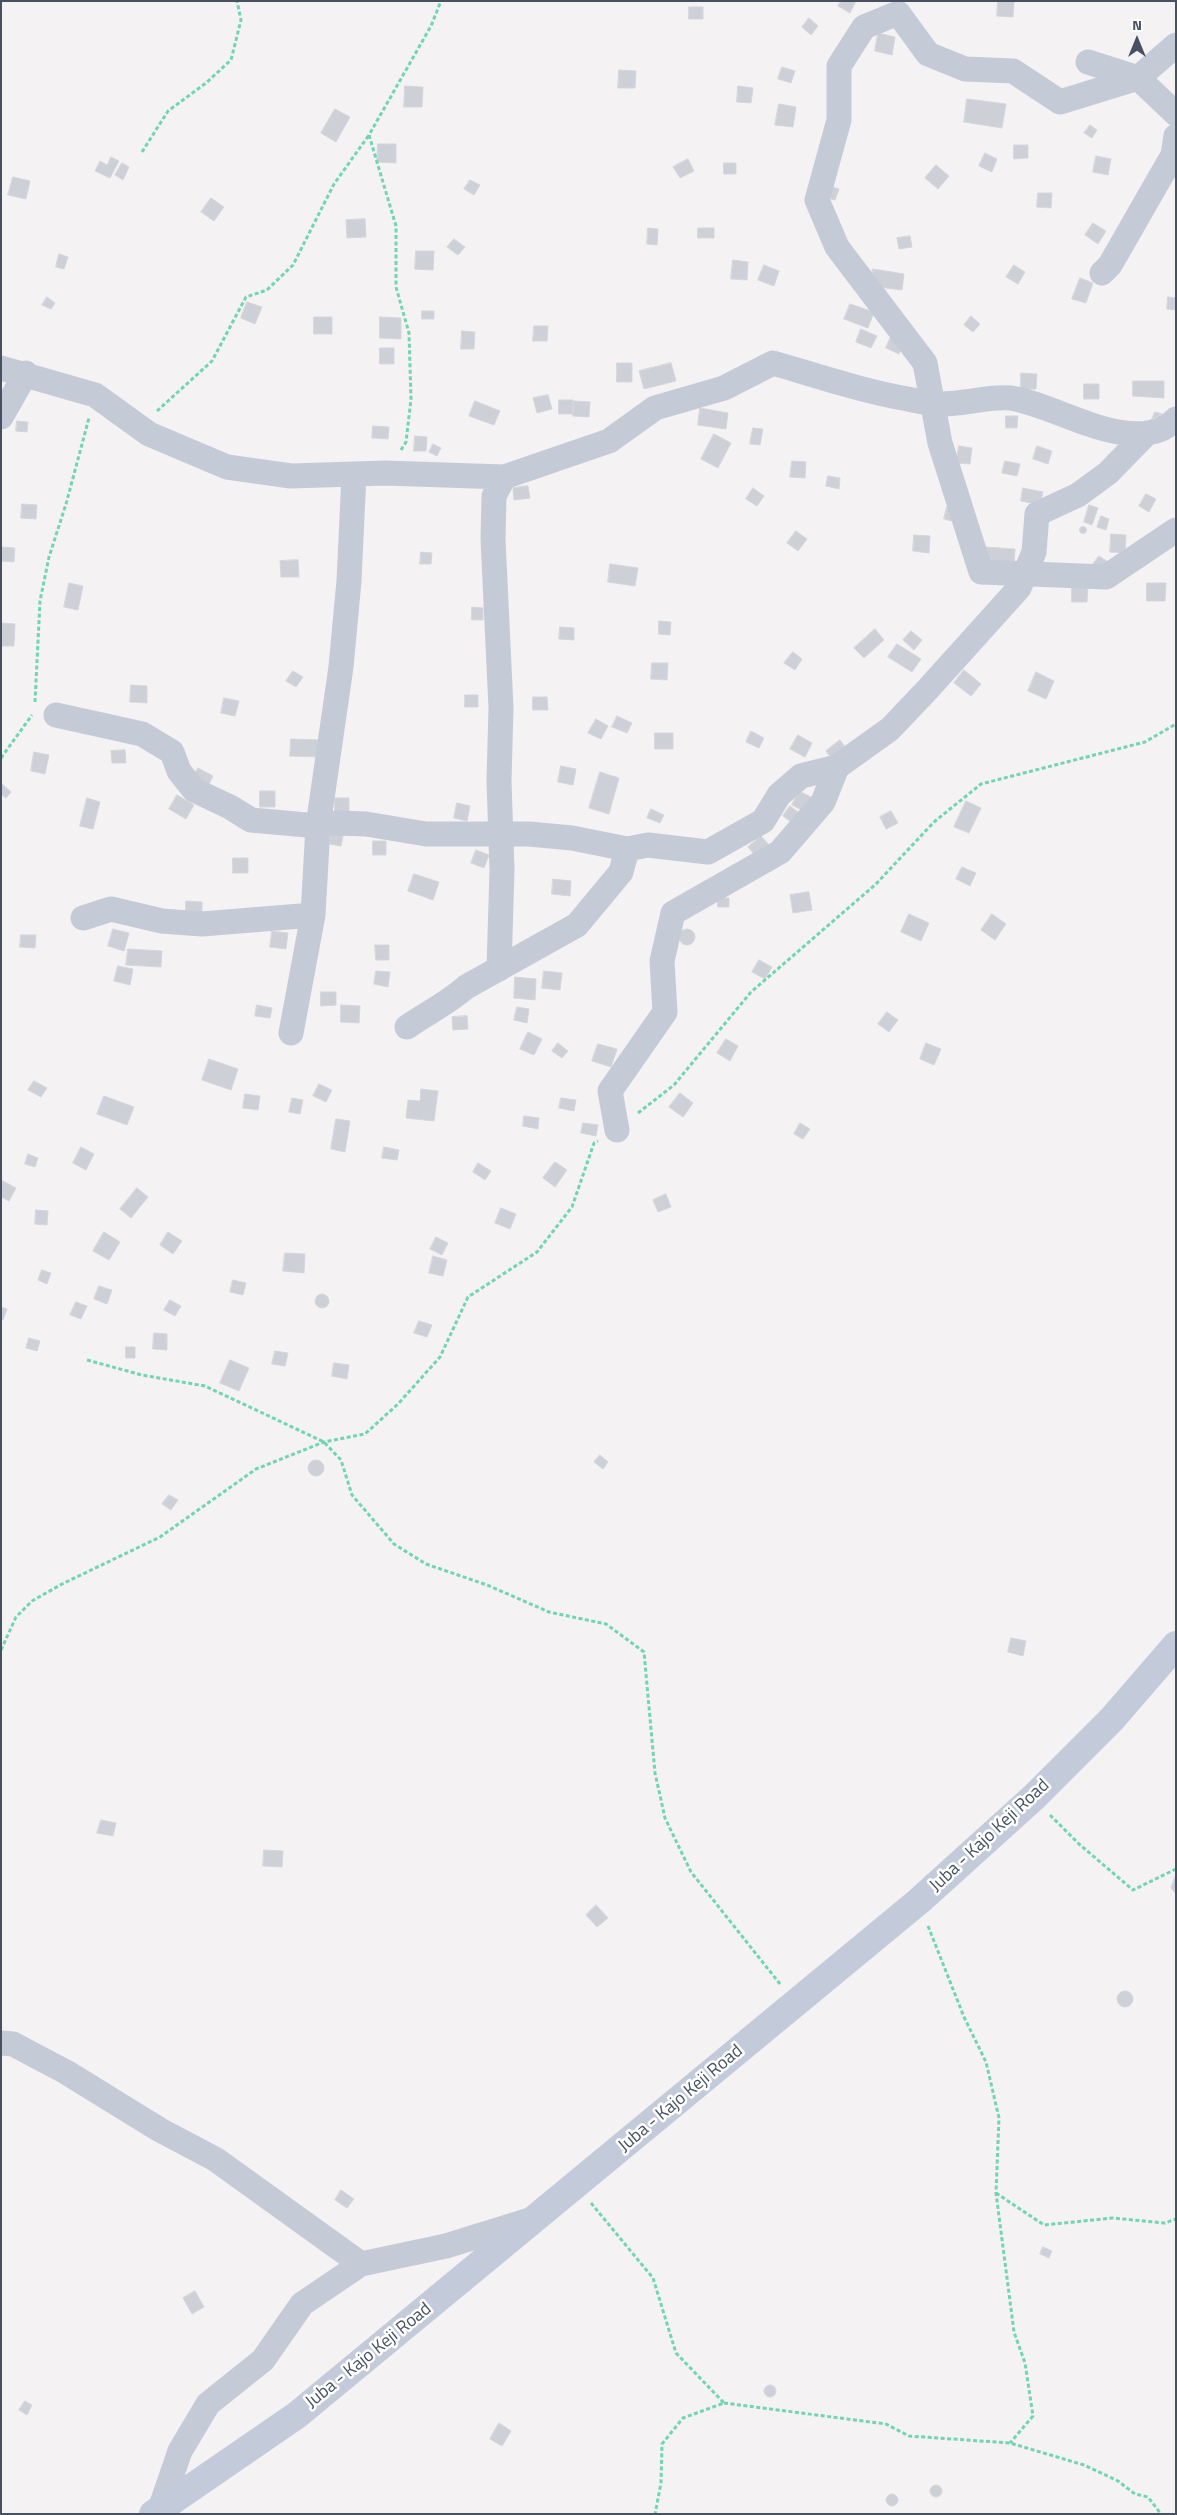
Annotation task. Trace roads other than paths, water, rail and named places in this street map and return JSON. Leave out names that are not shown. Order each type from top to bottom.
[{"type":"main road","name":"Juba - Kajo Keji Road","points":[[156,2512],[297,2415],[577,2186],[665,2110],[919,1901],[1034,1797],[1112,1719],[1176,1645]]},
{"type":"street","points":[[1176,45],[1138,78],[1060,102],[1013,71],[965,69],[928,54],[898,13],[864,27],[839,66],[839,120],[817,200],[838,247],[926,363],[940,442],[981,572],[1106,577],[1176,530]]},
{"type":"street","points":[[1088,62],[1138,78],[1176,114]]},
{"type":"street","points":[[1102,273],[1110,265],[1173,155],[1176,136]]},
{"type":"street","points":[[1,368],[26,373],[95,395],[149,434],[227,467],[291,476],[385,473],[504,477],[609,441],[655,408],[724,388],[772,362],[876,393],[938,404],[1010,398],[1062,413],[1120,434],[1147,433],[1169,426],[1176,419]]},
{"type":"street","points":[[1,417],[26,373]]},
{"type":"street","points":[[56,716],[142,734],[172,752],[179,771],[194,790],[230,807],[251,820],[318,826],[336,823],[366,824],[426,834],[500,834],[572,838],[627,849],[648,845],[708,852],[763,822],[779,795],[801,776],[838,767],[890,729],[1019,588],[1034,552],[1037,514],[1078,495],[1100,479],[1147,433]]},
{"type":"street","points":[[291,1033],[313,915],[318,826],[341,667],[349,581],[354,474]]},
{"type":"street","points":[[500,969],[502,870],[500,834],[501,708],[493,539],[494,496],[504,477]]},
{"type":"street","points":[[617,1130],[610,1091],[665,1012],[662,961],[673,913],[780,852],[823,802],[838,767]]},
{"type":"street","points":[[407,1028],[428,1012],[452,1000],[466,987],[577,925],[621,872],[627,849]]},
{"type":"street","points":[[84,918],[111,909],[162,921],[202,924],[313,915]]},
{"type":"street","points":[[1,2043],[13,2044],[66,2072],[160,2130],[215,2160],[361,2264]]},
{"type":"street","points":[[156,2512],[180,2451],[208,2404],[263,2360],[302,2304],[361,2264],[446,2246],[540,2216]]}]
